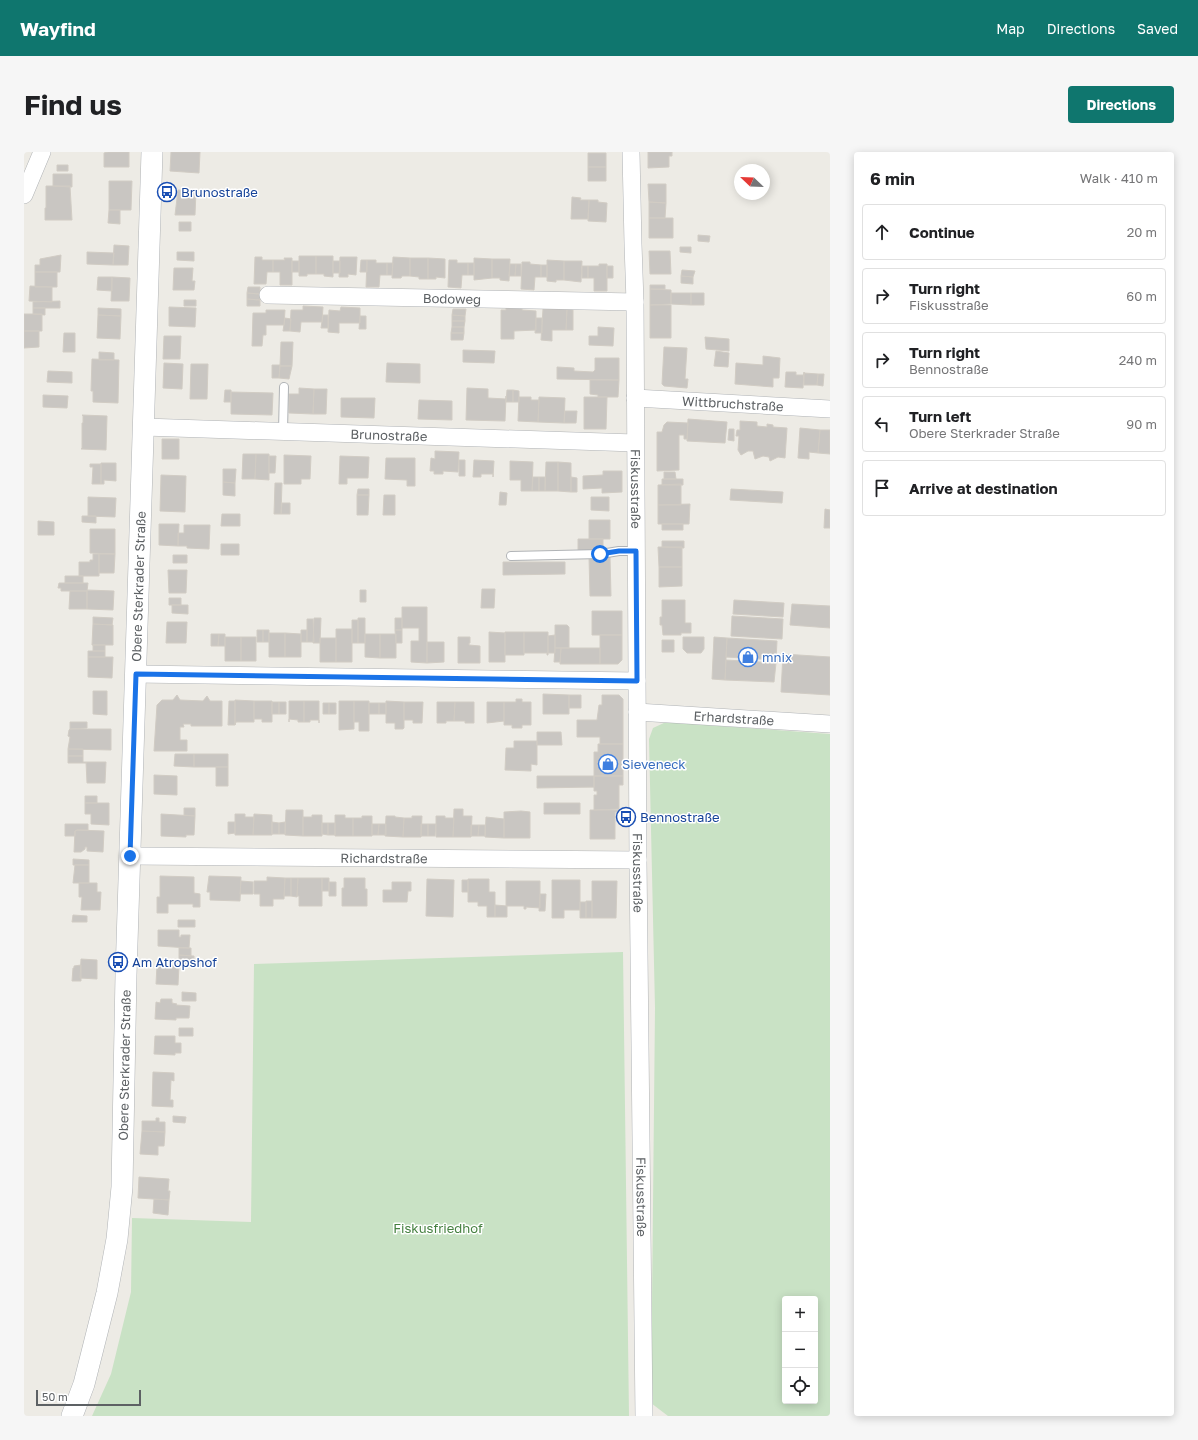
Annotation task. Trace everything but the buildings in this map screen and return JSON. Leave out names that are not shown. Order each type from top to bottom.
[{"type":"street","points":[[24,195],[42,152]]},
{"type":"street","name":"Obere Sterkrader Straße","points":[[72,1416],[84,1384],[107,1293],[117,1239],[122,1187],[126,975],[152,152]]},
{"type":"street","name":"Fiskusstraße","points":[[631,152],[636,398],[638,860],[644,1416]]},
{"type":"street","name":"Bodoweg","points":[[268,295],[635,302]]},
{"type":"street","name":"Wittbruchstraße","points":[[636,398],[830,409]]},
{"type":"street","name":"Brunostraße","points":[[144,427],[635,443]]},
{"type":"street","points":[[136,674],[637,681]]},
{"type":"street","name":"Erhardstraße","points":[[638,712],[830,724]]},
{"type":"street","name":"Richardstraße","points":[[130,856],[638,860]]},
{"type":"lane","points":[[283,431],[284,387]]},
{"type":"lane","points":[[511,556],[600,554],[619,551],[636,551]]},
{"type":"green space","points":[[666,722],[830,734],[830,1416],[668,1416],[651,1403],[655,1008],[649,739],[653,728]]},
{"type":"green space","name":"Fiskusfriedhof","points":[[623,952],[629,1416],[92,1416],[111,1374],[131,1292],[132,1218],[251,1222],[254,964]]},
{"type":"place","name":"Brunostraße","points":[[167,192]]},
{"type":"place","name":"mnix","points":[[748,657]]},
{"type":"place","name":"Sieveneck","points":[[608,764]]},
{"type":"place","name":"Bennostraße","points":[[626,817]]},
{"type":"place","name":"Am Atropshof","points":[[118,962]]},
{"type":"route","points":[[130,856],[136,674],[637,681],[636,551],[619,551],[600,554]]}]
